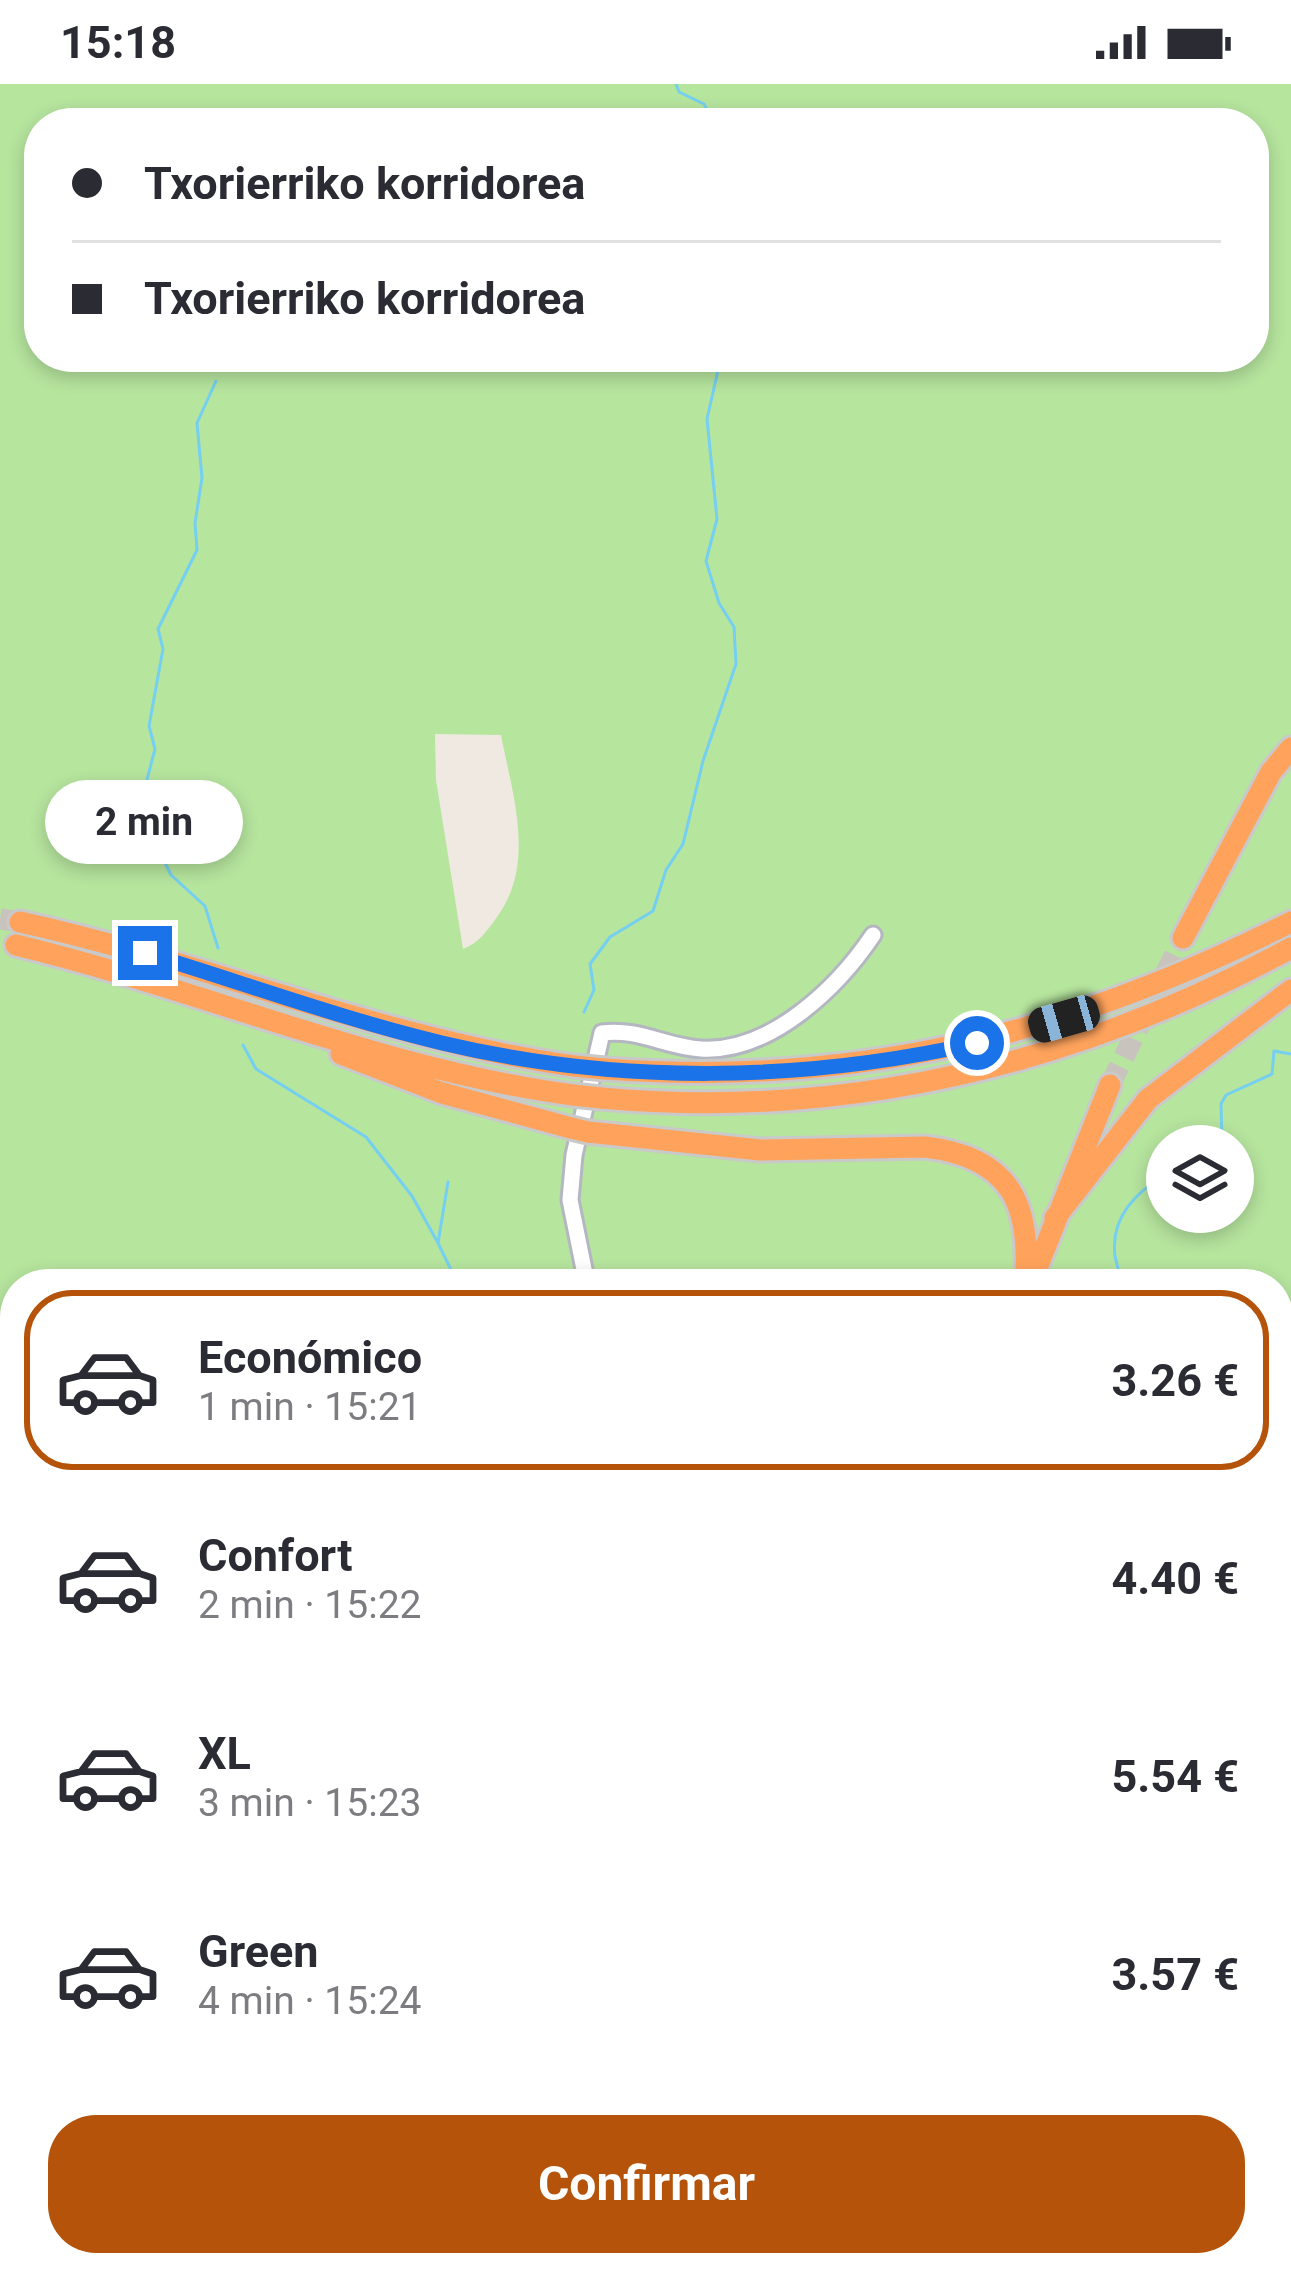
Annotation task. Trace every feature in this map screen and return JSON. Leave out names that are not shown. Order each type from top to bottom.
[{"type":"highway","points":[[1183,938],[1271,772],[1291,748]]},
{"type":"highway","points":[[20,922],[145,953],[395,1031],[574,1066],[754,1073],[940,1051],[1099,1008],[1250,942],[1291,919]]},
{"type":"highway","points":[[16,945],[105,966],[417,1063],[601,1098],[796,1102],[958,1078],[1119,1030],[1291,948]]},
{"type":"highway","points":[[105,966],[442,1094],[579,1130],[709,1147],[925,1148],[959,1153],[992,1170],[1019,1202],[1028,1240],[1028,1269]]},
{"type":"highway","points":[[1055,1218],[1148,1099],[1291,990]]},
{"type":"highway","points":[[1034,1269],[1110,1085]]},
{"type":"street","points":[[584,1269],[570,1200],[574,1155],[602,1033],[628,1029],[706,1050],[760,1036],[845,977],[873,935]]},
{"type":"green space","points":[[0,84],[1291,84],[1291,1269],[0,1269]],"holes":[[[435,734],[501,735],[518,829],[516,874],[497,917],[478,940],[463,949],[436,780]]]},
{"type":"waterway","points":[[676,84],[679,92],[706,108]]},
{"type":"waterway","points":[[584,1012],[594,990],[590,964],[610,937],[653,911],[666,870],[683,844],[703,761],[736,664],[734,627],[719,603],[706,561],[717,519],[707,419],[718,372]]},
{"type":"waterway","points":[[216,381],[197,423],[202,478],[195,523],[197,550],[158,629],[163,649],[149,726],[155,749],[139,810],[171,875],[205,906],[218,948]]},
{"type":"waterway","points":[[243,1045],[256,1069],[366,1137],[412,1196],[438,1243]]},
{"type":"waterway","points":[[1222,1125],[1221,1104],[1226,1095],[1272,1074],[1274,1051],[1291,1054]]},
{"type":"waterway","points":[[448,1182],[438,1243],[451,1269]]},
{"type":"waterway","points":[[1118,1269],[1115,1242],[1121,1217],[1146,1188]]},
{"type":"tunnel","points":[[0,919],[20,922]]},
{"type":"tunnel","points":[[1110,1085],[1183,938]]},
{"type":"route","points":[[145,953],[395,1031],[478,1051],[574,1066],[657,1073],[799,1070],[977,1043]]}]
